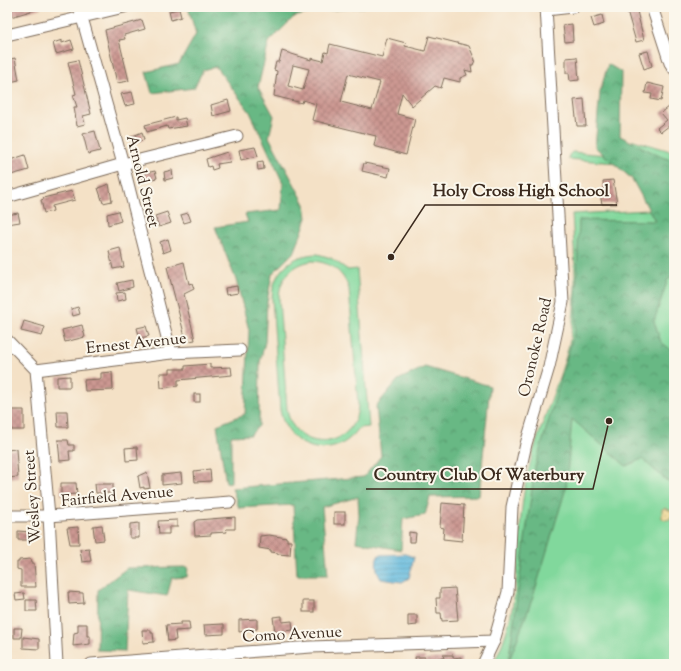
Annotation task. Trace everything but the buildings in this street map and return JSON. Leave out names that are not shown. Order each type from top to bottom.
[{"type":"street","name":"Arnold Street","points":[[79,7],[124,164],[171,353]]},
{"type":"street","points":[[7,35],[124,7]]},
{"type":"street","points":[[546,8],[573,7]]},
{"type":"street","points":[[652,7],[670,63],[674,69]]},
{"type":"street","name":"Oronoke Road","points":[[483,664],[494,641],[508,592],[512,507],[526,444],[549,367],[564,302],[546,8]]},
{"type":"street","points":[[7,197],[124,164],[237,136]]},
{"type":"street","points":[[7,340],[36,370]]},
{"type":"street","name":"Ernest Avenue","points":[[36,370],[171,353],[240,350]]},
{"type":"street","name":"Wesley Street","points":[[36,370],[49,516],[57,664]]},
{"type":"street","name":"Fairfield Avenue","points":[[7,516],[49,516],[230,502]]},
{"type":"street","name":"Como Avenue","points":[[91,664],[311,647],[494,641]]},
{"type":"green space","points":[[188,7],[365,7],[313,12],[294,17],[269,42],[258,87],[274,116],[269,137],[305,204],[307,218],[295,251],[272,274],[267,302],[265,342],[260,362],[259,426],[250,435],[231,436],[231,482],[226,483],[217,425],[245,414],[249,330],[236,280],[215,227],[248,222],[245,214],[281,210],[283,183],[250,112],[216,67],[203,70],[194,88],[152,93],[146,72],[179,64],[196,34]]},
{"type":"green space","points":[[608,64],[621,72],[620,136],[664,158],[674,160],[674,277],[668,279],[654,321],[661,342],[674,352],[674,487],[642,459],[626,466],[572,419],[566,488],[533,597],[508,664],[535,467],[575,330],[579,220],[655,221],[632,179],[595,147],[600,92]]},
{"type":"green space","points":[[633,140],[674,152],[674,664],[493,664],[503,642],[510,620],[514,599],[522,509],[529,469],[538,437],[561,372],[570,339],[573,321],[575,285],[572,214],[649,210],[652,166],[568,159],[569,155],[572,152],[630,157]]},
{"type":"green space","points":[[318,254],[331,258],[348,270],[357,269],[369,427],[359,428],[349,439],[338,446],[325,448],[313,448],[302,443],[292,435],[284,424],[280,410],[272,299],[273,289],[279,273],[285,266],[299,257]],"holes":[[[312,261],[325,263],[339,272],[349,289],[358,404],[355,420],[347,431],[337,438],[325,441],[312,440],[301,434],[292,424],[287,409],[279,299],[281,285],[293,269],[298,265]]]},
{"type":"green space","points":[[425,367],[490,386],[479,496],[430,497],[425,515],[403,519],[401,550],[356,542],[359,515],[358,497],[322,507],[328,575],[297,575],[293,505],[239,508],[232,488],[364,477],[381,456],[376,406],[398,380]]},
{"type":"green space","points":[[188,567],[187,577],[172,578],[167,596],[128,590],[125,651],[97,650],[98,590],[127,568]]},
{"type":"sand","points":[[665,508],[673,512],[670,519],[665,520],[662,518],[662,509]]},
{"type":"water","points":[[405,554],[414,557],[409,578],[402,582],[381,579],[378,574],[377,567],[377,558],[379,555]]},
{"type":"place","name":"Holy Cross High School","points":[[391,257]]},
{"type":"place","name":"Country Club Of Waterbury","points":[[609,421]]}]
